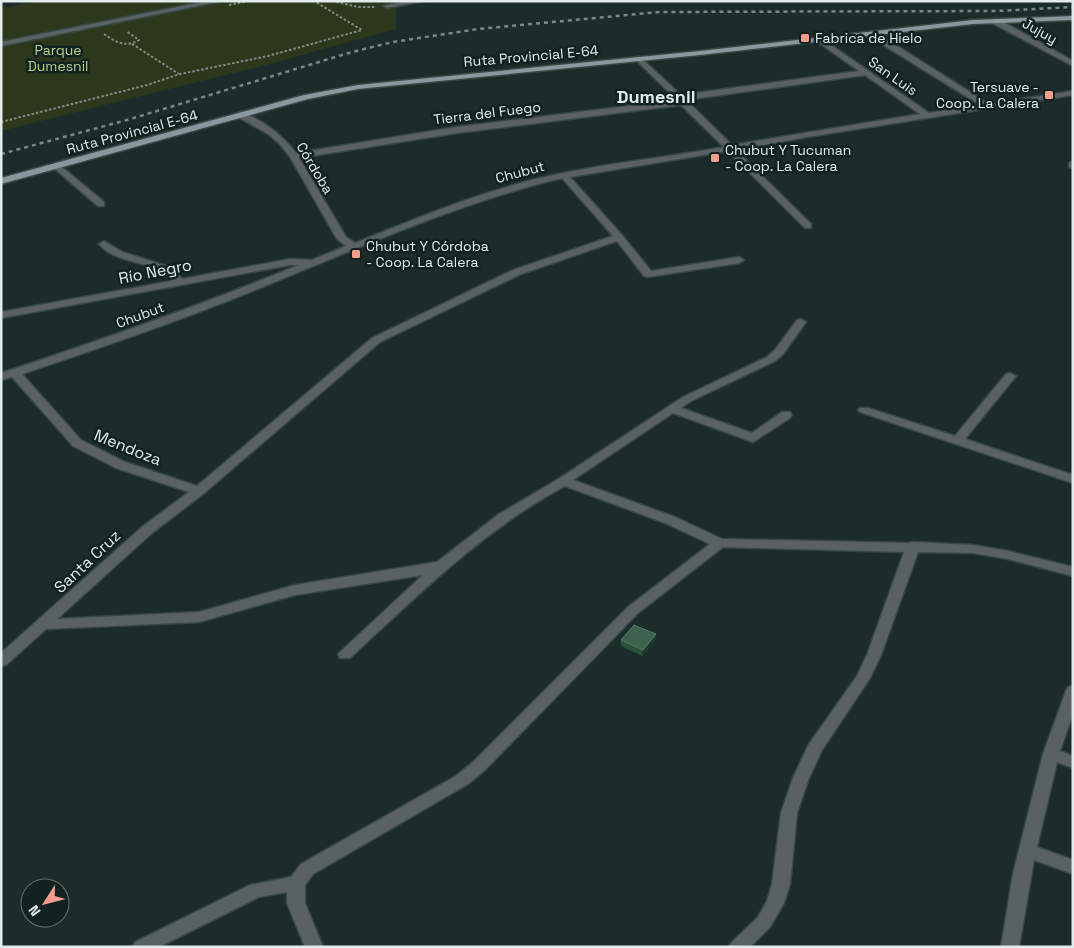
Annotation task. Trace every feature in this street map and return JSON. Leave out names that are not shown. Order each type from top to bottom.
[{"type":"main road","name":"Ruta Provincial E-64","points":[[1,180],[324,93],[358,86],[640,59],[927,27],[995,21],[1073,18]]},
{"type":"street","points":[[1,44],[219,1]]},
{"type":"street","points":[[387,6],[421,1]]},
{"type":"street","name":"Jujuy","points":[[995,21],[1073,64]]},
{"type":"street","points":[[872,34],[988,106]]},
{"type":"street","name":"San Luis","points":[[821,40],[927,115]]},
{"type":"street","points":[[640,59],[808,226]]},
{"type":"street","name":"Tierra del Fuego","points":[[294,156],[457,130],[682,100],[866,72]]},
{"type":"street","name":"Chubut","points":[[1,377],[100,344],[470,202],[534,182],[564,175],[807,134],[1073,93]]},
{"type":"street","name":"Córdoba","points":[[241,115],[277,136],[294,156],[342,239],[354,247]]},
{"type":"street","points":[[57,166],[101,204]]},
{"type":"street","points":[[564,175],[619,237],[648,274],[738,260]]},
{"type":"street","name":"Santa Cruz","points":[[1,661],[147,530],[199,491],[366,347],[385,334],[517,272],[619,237]]},
{"type":"street","points":[[104,244],[118,254],[169,270],[178,281]]},
{"type":"street","name":"Río Negro","points":[[1,316],[178,281],[290,262],[304,261],[315,263]]},
{"type":"street","points":[[345,654],[443,565],[514,509],[539,493],[564,481],[672,408],[772,358],[779,352],[801,322]]},
{"type":"street","name":"Mendoza","points":[[15,373],[77,443],[86,449],[112,461],[199,491]]},
{"type":"street","points":[[957,441],[1010,376]]},
{"type":"street","points":[[672,408],[753,438],[786,415]]},
{"type":"street","points":[[864,410],[1073,479]]},
{"type":"street","points":[[564,481],[600,496],[670,520],[720,543],[973,548],[1073,572]]},
{"type":"street","points":[[141,947],[256,890],[296,882],[307,869],[462,780],[480,766],[634,610],[720,543]]},
{"type":"street","points":[[738,947],[764,922],[775,903],[780,884],[789,813],[801,778],[815,748],[864,678],[913,546]]},
{"type":"street","points":[[44,624],[199,617],[295,590],[424,570],[443,565]]},
{"type":"street","points":[[1010,947],[1028,851],[1051,754],[1073,691]]},
{"type":"street","points":[[1051,754],[1073,762]]},
{"type":"street","points":[[1028,851],[1073,867]]},
{"type":"street","points":[[296,882],[296,903],[314,947]]},
{"type":"path","points":[[1,122],[147,85],[179,74],[243,61],[362,30],[314,1]]},
{"type":"path","points":[[332,1],[358,7],[387,6]]},
{"type":"path","points":[[121,28],[139,40],[132,44]]},
{"type":"path","points":[[102,32],[118,43],[132,44],[179,74]]},
{"type":"green space","name":"Parque Dumesnil","points":[[39,1],[396,1],[396,29],[266,65],[1,131],[1,8]]},
{"type":"building","points":[[634,625],[656,634],[643,650],[621,640]]},
{"type":"railway","points":[[1,154],[127,120],[352,52],[393,42],[478,29],[659,12],[997,11],[1073,7]]},
{"type":"place","name":"Fabrica de Hielo","points":[[805,38]]},
{"type":"place","name":"Tersuave - Coop. La Calera","points":[[1049,95]]},
{"type":"place","name":"Chubut Y Tucuman - Coop. La Calera","points":[[715,158]]},
{"type":"place","name":"Chubut Y Córdoba - Coop. La Calera","points":[[356,254]]},
{"type":"district","name":"Dumesnil","points":[[656,97]]}]
